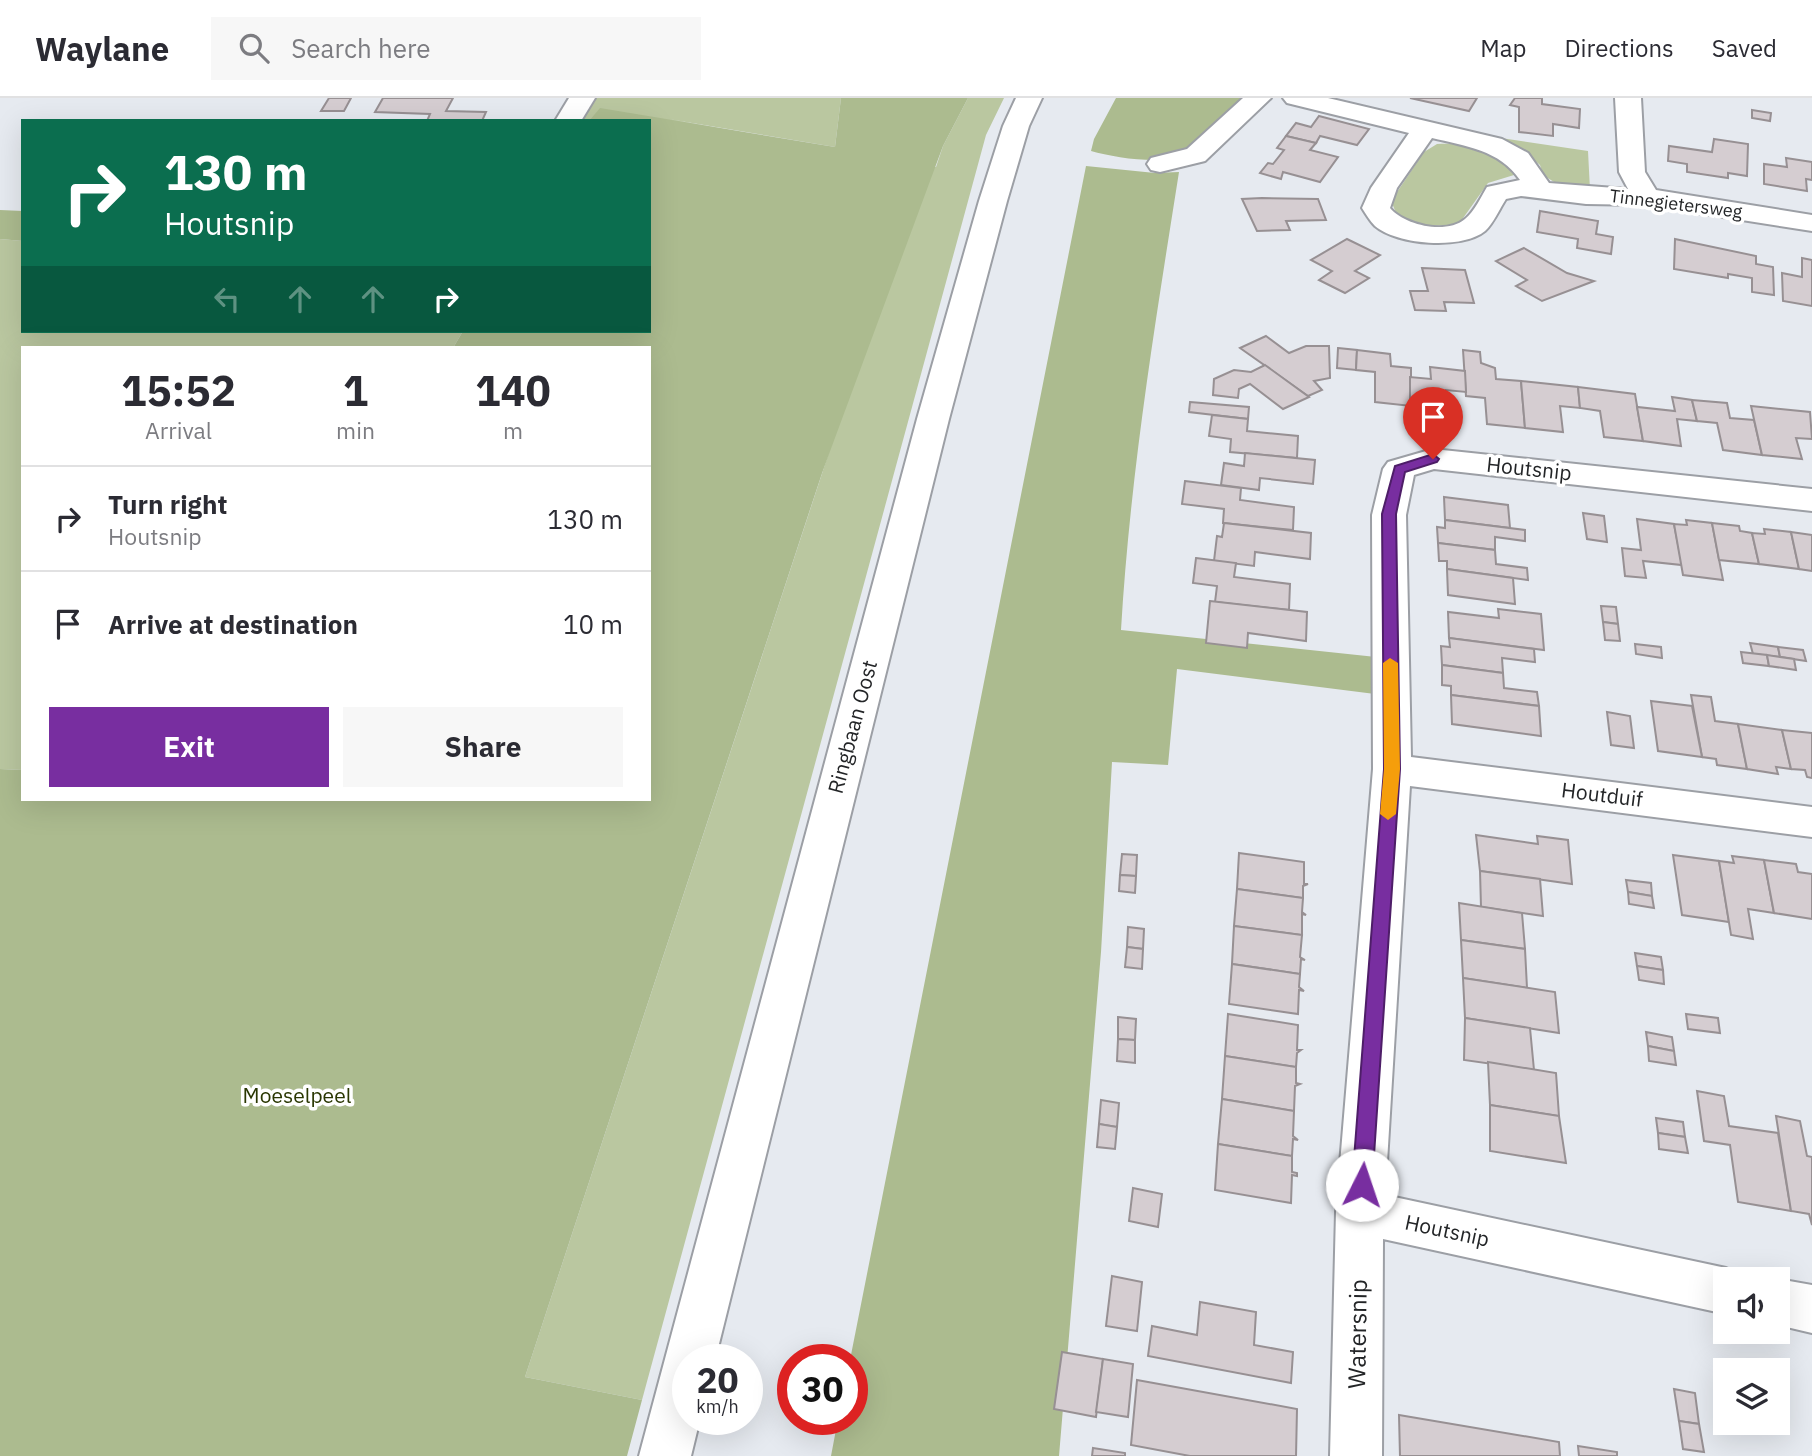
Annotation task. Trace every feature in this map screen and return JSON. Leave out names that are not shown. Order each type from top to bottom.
[{"type":"street","points":[[569,119],[582,98]]},
{"type":"street","name":"Ringbaan Oost","points":[[694,1344],[933,419],[993,201],[1016,126],[1029,98]]},
{"type":"street","points":[[1160,164],[1196,155],[1258,98]]},
{"type":"street","points":[[1296,98],[1493,145],[1518,159],[1541,190]]},
{"type":"street","points":[[1628,98],[1632,172],[1646,197]]},
{"type":"street","name":"Tinnegietersweg","points":[[1425,129],[1384,188],[1376,208],[1386,221],[1414,233],[1454,234],[1475,225],[1497,193],[1521,188],[1586,197],[1646,197],[1812,223]]},
{"type":"street","name":"Houtsnip","points":[[1713,1288],[1360,1212],[1392,769],[1389,514],[1399,469],[1433,459],[1812,500]]},
{"type":"street","name":"Houtduif","points":[[1392,769],[1812,822]]},
{"type":"street","name":"Watersnip","points":[[1356,1456],[1360,1212]]},
{"type":"street","points":[[1790,1304],[1812,1309]]},
{"type":"street","points":[[665,1456],[672,1429]]},
{"type":"green space","name":"Moeselpeel","points":[[591,98],[841,98],[835,147],[668,119],[936,167],[943,146],[968,98],[1004,98],[986,135],[642,1400],[525,1377],[834,437],[549,1276],[0,1456],[23,801],[651,801],[651,119],[575,119]]},
{"type":"green space","name":"Moeselpeel","points":[[841,98],[968,98],[943,146],[822,473],[525,1377],[642,1400],[627,1456],[0,1456],[0,769],[21,770],[21,801],[651,801],[651,346],[454,346],[462,333],[651,333],[651,119],[591,119],[600,108],[835,147]]},
{"type":"green space","points":[[1116,98],[1257,98],[1199,150],[1176,158],[1147,160],[1091,151],[1094,139]]},
{"type":"green space","points":[[1481,135],[1588,151],[1590,190],[1562,187],[1543,175],[1540,165],[1527,154]]},
{"type":"green space","points":[[1437,144],[1469,146],[1496,157],[1514,169],[1514,175],[1488,183],[1461,221],[1450,226],[1420,225],[1397,215],[1391,201],[1424,152]]},
{"type":"green space","points":[[1086,166],[1155,173],[1179,172],[1137,457],[1121,630],[1376,657],[1375,694],[1177,669],[1168,765],[1112,762],[1101,952],[1059,1456],[831,1456],[835,1435],[868,1435],[868,1344],[853,1344]]},
{"type":"green space","points":[[0,210],[21,211],[21,241],[0,239]]},
{"type":"green space","points":[[0,239],[21,241],[21,333],[462,333],[454,346],[21,346],[21,770],[0,769]]},
{"type":"building","points":[[329,98],[351,98],[344,111],[321,111]]},
{"type":"building","points":[[383,98],[453,98],[446,111],[486,112],[483,119],[428,119],[430,114],[375,112]]},
{"type":"building","points":[[1410,98],[1477,98],[1469,111]]},
{"type":"building","points":[[1515,98],[1542,98],[1542,104],[1580,109],[1579,128],[1553,124],[1553,136],[1519,132],[1519,107],[1510,105]]},
{"type":"building","points":[[1752,110],[1771,113],[1770,121],[1752,118]]},
{"type":"building","points":[[1319,116],[1369,129],[1357,145],[1320,136],[1316,143],[1286,136],[1296,123],[1311,127]]},
{"type":"building","points":[[1286,136],[1316,143],[1310,150],[1338,157],[1320,182],[1283,172],[1281,179],[1260,173],[1268,163],[1273,164],[1284,150],[1277,148]]},
{"type":"building","points":[[1714,139],[1748,144],[1747,176],[1728,173],[1728,178],[1687,172],[1687,164],[1668,161],[1669,146],[1712,152]]},
{"type":"building","points":[[1786,158],[1812,162],[1812,180],[1806,179],[1807,191],[1764,184],[1764,164],[1787,167]]},
{"type":"building","points":[[1242,199],[1318,199],[1326,220],[1286,221],[1290,230],[1257,231]]},
{"type":"building","points":[[1540,211],[1598,221],[1596,234],[1613,237],[1611,254],[1577,248],[1578,239],[1537,232]]},
{"type":"building","points":[[1347,239],[1380,255],[1355,271],[1369,278],[1345,293],[1319,280],[1332,271],[1311,260]]},
{"type":"building","points":[[1675,239],[1756,256],[1756,264],[1773,267],[1774,295],[1752,292],[1752,278],[1728,274],[1728,278],[1674,269]]},
{"type":"building","points":[[1524,248],[1567,273],[1594,281],[1542,301],[1516,286],[1527,280],[1496,261]]},
{"type":"building","points":[[1802,258],[1812,260],[1812,306],[1783,301],[1782,273],[1802,277]]},
{"type":"building","points":[[1422,268],[1465,270],[1474,303],[1444,302],[1446,311],[1415,310],[1410,291],[1428,291]]},
{"type":"building","points":[[1266,336],[1289,353],[1306,346],[1329,346],[1330,378],[1314,381],[1322,390],[1308,396],[1240,348]]},
{"type":"building","points":[[1338,348],[1357,350],[1356,370],[1337,368]]},
{"type":"building","points":[[1357,350],[1390,354],[1391,366],[1411,368],[1411,406],[1375,402],[1375,372],[1356,370]]},
{"type":"building","points":[[1463,350],[1480,352],[1481,363],[1495,368],[1496,379],[1521,381],[1525,428],[1487,424],[1485,398],[1466,396]]},
{"type":"building","points":[[1265,365],[1309,397],[1283,409],[1250,384],[1239,389],[1238,398],[1213,395],[1214,379],[1234,370],[1251,372]]},
{"type":"building","points":[[1430,367],[1465,371],[1466,392],[1446,390],[1447,419],[1410,416],[1410,377],[1431,379]]},
{"type":"building","points":[[1521,381],[1578,387],[1580,408],[1560,406],[1563,432],[1525,428]]},
{"type":"building","points":[[1578,387],[1635,394],[1643,441],[1604,437],[1600,411],[1580,408]]},
{"type":"building","points":[[1672,397],[1692,400],[1697,421],[1677,419],[1681,446],[1643,441],[1637,407],[1675,411]]},
{"type":"building","points":[[1692,400],[1727,403],[1730,418],[1754,420],[1762,455],[1723,450],[1717,423],[1697,421]]},
{"type":"building","points":[[1190,402],[1249,407],[1248,419],[1189,412]]},
{"type":"building","points":[[1751,406],[1810,412],[1812,439],[1796,438],[1802,459],[1762,455]]},
{"type":"building","points":[[1212,415],[1248,419],[1247,431],[1298,436],[1297,458],[1230,452],[1231,439],[1209,436]]},
{"type":"building","points":[[1245,453],[1315,460],[1313,484],[1260,478],[1259,490],[1221,485],[1224,463],[1244,466]]},
{"type":"building","points":[[1185,481],[1241,488],[1240,500],[1294,507],[1293,530],[1223,523],[1224,509],[1182,504]]},
{"type":"building","points":[[1444,497],[1508,505],[1510,528],[1445,520]]},
{"type":"building","points":[[1583,513],[1604,516],[1607,542],[1587,539]]},
{"type":"building","points":[[1637,519],[1674,524],[1682,565],[1643,561],[1646,578],[1625,576],[1622,548],[1641,550]]},
{"type":"building","points":[[1445,520],[1525,530],[1525,541],[1495,537],[1495,550],[1438,543],[1437,527],[1445,528]]},
{"type":"building","points":[[1686,520],[1712,523],[1723,580],[1683,575],[1674,524],[1687,525]]},
{"type":"building","points":[[1224,523],[1311,533],[1310,559],[1255,552],[1254,566],[1214,561],[1217,536],[1222,537]]},
{"type":"building","points":[[1712,523],[1739,526],[1740,531],[1752,533],[1759,564],[1719,560]]},
{"type":"building","points":[[1764,529],[1791,532],[1799,569],[1759,564],[1752,533],[1765,534]]},
{"type":"building","points":[[1791,532],[1812,535],[1812,571],[1799,569]]},
{"type":"building","points":[[1438,543],[1495,550],[1496,564],[1527,568],[1528,580],[1447,569],[1447,561],[1439,561]]},
{"type":"building","points":[[1196,558],[1236,563],[1234,577],[1290,584],[1289,610],[1215,602],[1217,586],[1193,583]]},
{"type":"building","points":[[1447,569],[1513,578],[1515,604],[1448,595]]},
{"type":"building","points":[[1210,601],[1307,612],[1306,641],[1248,633],[1247,648],[1206,643]]},
{"type":"building","points":[[1601,606],[1616,607],[1618,624],[1603,622]]},
{"type":"building","points":[[1498,609],[1541,614],[1544,650],[1449,638],[1448,612],[1499,618]]},
{"type":"building","points":[[1603,622],[1618,624],[1620,641],[1605,640]]},
{"type":"building","points":[[1449,638],[1534,649],[1535,662],[1502,658],[1503,673],[1442,665],[1441,646],[1450,647]]},
{"type":"building","points":[[1750,643],[1778,647],[1780,657],[1753,654]]},
{"type":"building","points":[[1635,644],[1661,647],[1662,658],[1636,654]]},
{"type":"building","points":[[1778,647],[1803,650],[1806,661],[1780,657]]},
{"type":"building","points":[[1741,652],[1767,655],[1769,666],[1743,663]]},
{"type":"building","points":[[1767,655],[1794,659],[1796,670],[1769,666]]},
{"type":"building","points":[[1442,665],[1503,673],[1504,688],[1537,692],[1539,706],[1451,695],[1451,686],[1442,685]]},
{"type":"building","points":[[1451,695],[1539,706],[1541,736],[1452,724]]},
{"type":"building","points":[[1691,695],[1711,697],[1715,721],[1738,724],[1747,769],[1717,765],[1716,759],[1702,757]]},
{"type":"building","points":[[1651,701],[1692,706],[1702,757],[1658,751]]},
{"type":"building","points":[[1607,712],[1630,716],[1634,748],[1611,745]]},
{"type":"building","points":[[1738,724],[1782,730],[1791,769],[1776,767],[1778,774],[1747,769]]},
{"type":"building","points":[[1782,730],[1812,733],[1812,778],[1807,777],[1805,770],[1791,769]]},
{"type":"building","points":[[1476,835],[1538,844],[1537,836],[1568,840],[1572,884],[1480,871]]},
{"type":"building","points":[[1239,853],[1304,862],[1304,884],[1308,884],[1303,886],[1303,898],[1237,889]]},
{"type":"building","points":[[1122,854],[1137,855],[1136,876],[1120,875]]},
{"type":"building","points":[[1673,855],[1719,861],[1729,922],[1682,915]]},
{"type":"building","points":[[1732,856],[1764,860],[1774,913],[1748,909],[1753,939],[1731,935],[1719,861],[1734,863]]},
{"type":"building","points":[[1764,860],[1796,864],[1798,872],[1812,874],[1812,919],[1774,913]]},
{"type":"building","points":[[1480,871],[1540,879],[1543,916],[1481,907]]},
{"type":"building","points":[[1120,875],[1136,876],[1135,893],[1119,891]]},
{"type":"building","points":[[1626,880],[1651,883],[1652,896],[1628,892]]},
{"type":"building","points":[[1237,889],[1303,898],[1302,912],[1306,915],[1302,914],[1302,935],[1234,926]]},
{"type":"building","points":[[1628,892],[1652,896],[1654,908],[1629,904]]},
{"type":"building","points":[[1459,903],[1522,913],[1525,949],[1461,940]]},
{"type":"building","points":[[1234,926],[1302,935],[1300,957],[1305,960],[1301,959],[1300,974],[1232,964]]},
{"type":"building","points":[[1128,927],[1144,929],[1143,949],[1127,947]]},
{"type":"building","points":[[1461,940],[1525,949],[1527,988],[1463,978]]},
{"type":"building","points":[[1127,947],[1143,949],[1142,969],[1125,967]]},
{"type":"building","points":[[1635,953],[1661,957],[1663,970],[1637,966]]},
{"type":"building","points":[[1232,964],[1300,974],[1299,987],[1304,991],[1299,990],[1298,1014],[1229,1004]]},
{"type":"building","points":[[1637,966],[1663,970],[1664,984],[1639,980]]},
{"type":"building","points":[[1463,978],[1555,992],[1559,1033],[1465,1018]]},
{"type":"building","points":[[1228,1014],[1298,1025],[1297,1050],[1301,1050],[1297,1053],[1296,1067],[1225,1056]]},
{"type":"building","points":[[1686,1014],[1718,1018],[1720,1033],[1688,1029]]},
{"type":"building","points":[[1118,1017],[1136,1019],[1135,1040],[1118,1039]]},
{"type":"building","points":[[1465,1018],[1530,1028],[1534,1070],[1464,1060]]},
{"type":"building","points":[[1646,1032],[1672,1037],[1674,1051],[1648,1046]]},
{"type":"building","points":[[1118,1039],[1135,1040],[1135,1063],[1117,1061]]},
{"type":"building","points":[[1648,1046],[1674,1051],[1676,1065],[1649,1061]]},
{"type":"building","points":[[1225,1056],[1296,1067],[1296,1083],[1300,1084],[1295,1086],[1294,1111],[1222,1099]]},
{"type":"building","points":[[1488,1062],[1556,1073],[1559,1116],[1490,1105]]},
{"type":"building","points":[[1697,1091],[1724,1096],[1729,1126],[1778,1133],[1791,1211],[1738,1202],[1730,1145],[1704,1141]]},
{"type":"building","points":[[1222,1099],[1294,1111],[1293,1136],[1298,1140],[1293,1139],[1292,1156],[1218,1144]]},
{"type":"building","points":[[1101,1100],[1119,1103],[1117,1127],[1099,1124]]},
{"type":"building","points":[[1490,1105],[1559,1116],[1566,1163],[1490,1151]]},
{"type":"building","points":[[1776,1116],[1800,1121],[1807,1156],[1812,1157],[1812,1225],[1809,1214],[1791,1211]]},
{"type":"building","points":[[1656,1118],[1683,1122],[1685,1137],[1658,1133]]},
{"type":"building","points":[[1099,1124],[1117,1127],[1115,1149],[1097,1147]]},
{"type":"building","points":[[1658,1133],[1685,1137],[1688,1153],[1659,1149]]},
{"type":"building","points":[[1218,1144],[1292,1156],[1292,1172],[1297,1173],[1297,1176],[1292,1175],[1291,1203],[1215,1190]]},
{"type":"building","points":[[1133,1188],[1162,1194],[1158,1227],[1129,1221]]},
{"type":"building","points":[[1112,1276],[1142,1282],[1137,1331],[1106,1326]]},
{"type":"building","points":[[1200,1302],[1256,1312],[1254,1345],[1293,1352],[1291,1383],[1148,1356],[1152,1326],[1197,1335]]},
{"type":"building","points":[[1062,1352],[1103,1359],[1096,1417],[1054,1409]]},
{"type":"building","points":[[1103,1359],[1133,1364],[1128,1417],[1096,1412]]},
{"type":"building","points":[[1137,1380],[1297,1409],[1296,1456],[1190,1456],[1131,1445]]},
{"type":"building","points":[[1674,1389],[1695,1393],[1699,1424],[1679,1421]]},
{"type":"building","points":[[1399,1415],[1559,1442],[1560,1456],[1400,1456]]},
{"type":"building","points":[[1679,1421],[1699,1424],[1704,1452],[1683,1449]]},
{"type":"building","points":[[1578,1446],[1617,1452],[1617,1456],[1579,1456]]},
{"type":"building","points":[[1093,1448],[1125,1453],[1125,1456],[1092,1456]]},
{"type":"slow traffic","points":[[1388,814],[1392,769],[1390,663]]},
{"type":"route","points":[[1362,1185],[1392,769],[1389,514],[1399,469],[1433,459]]}]
